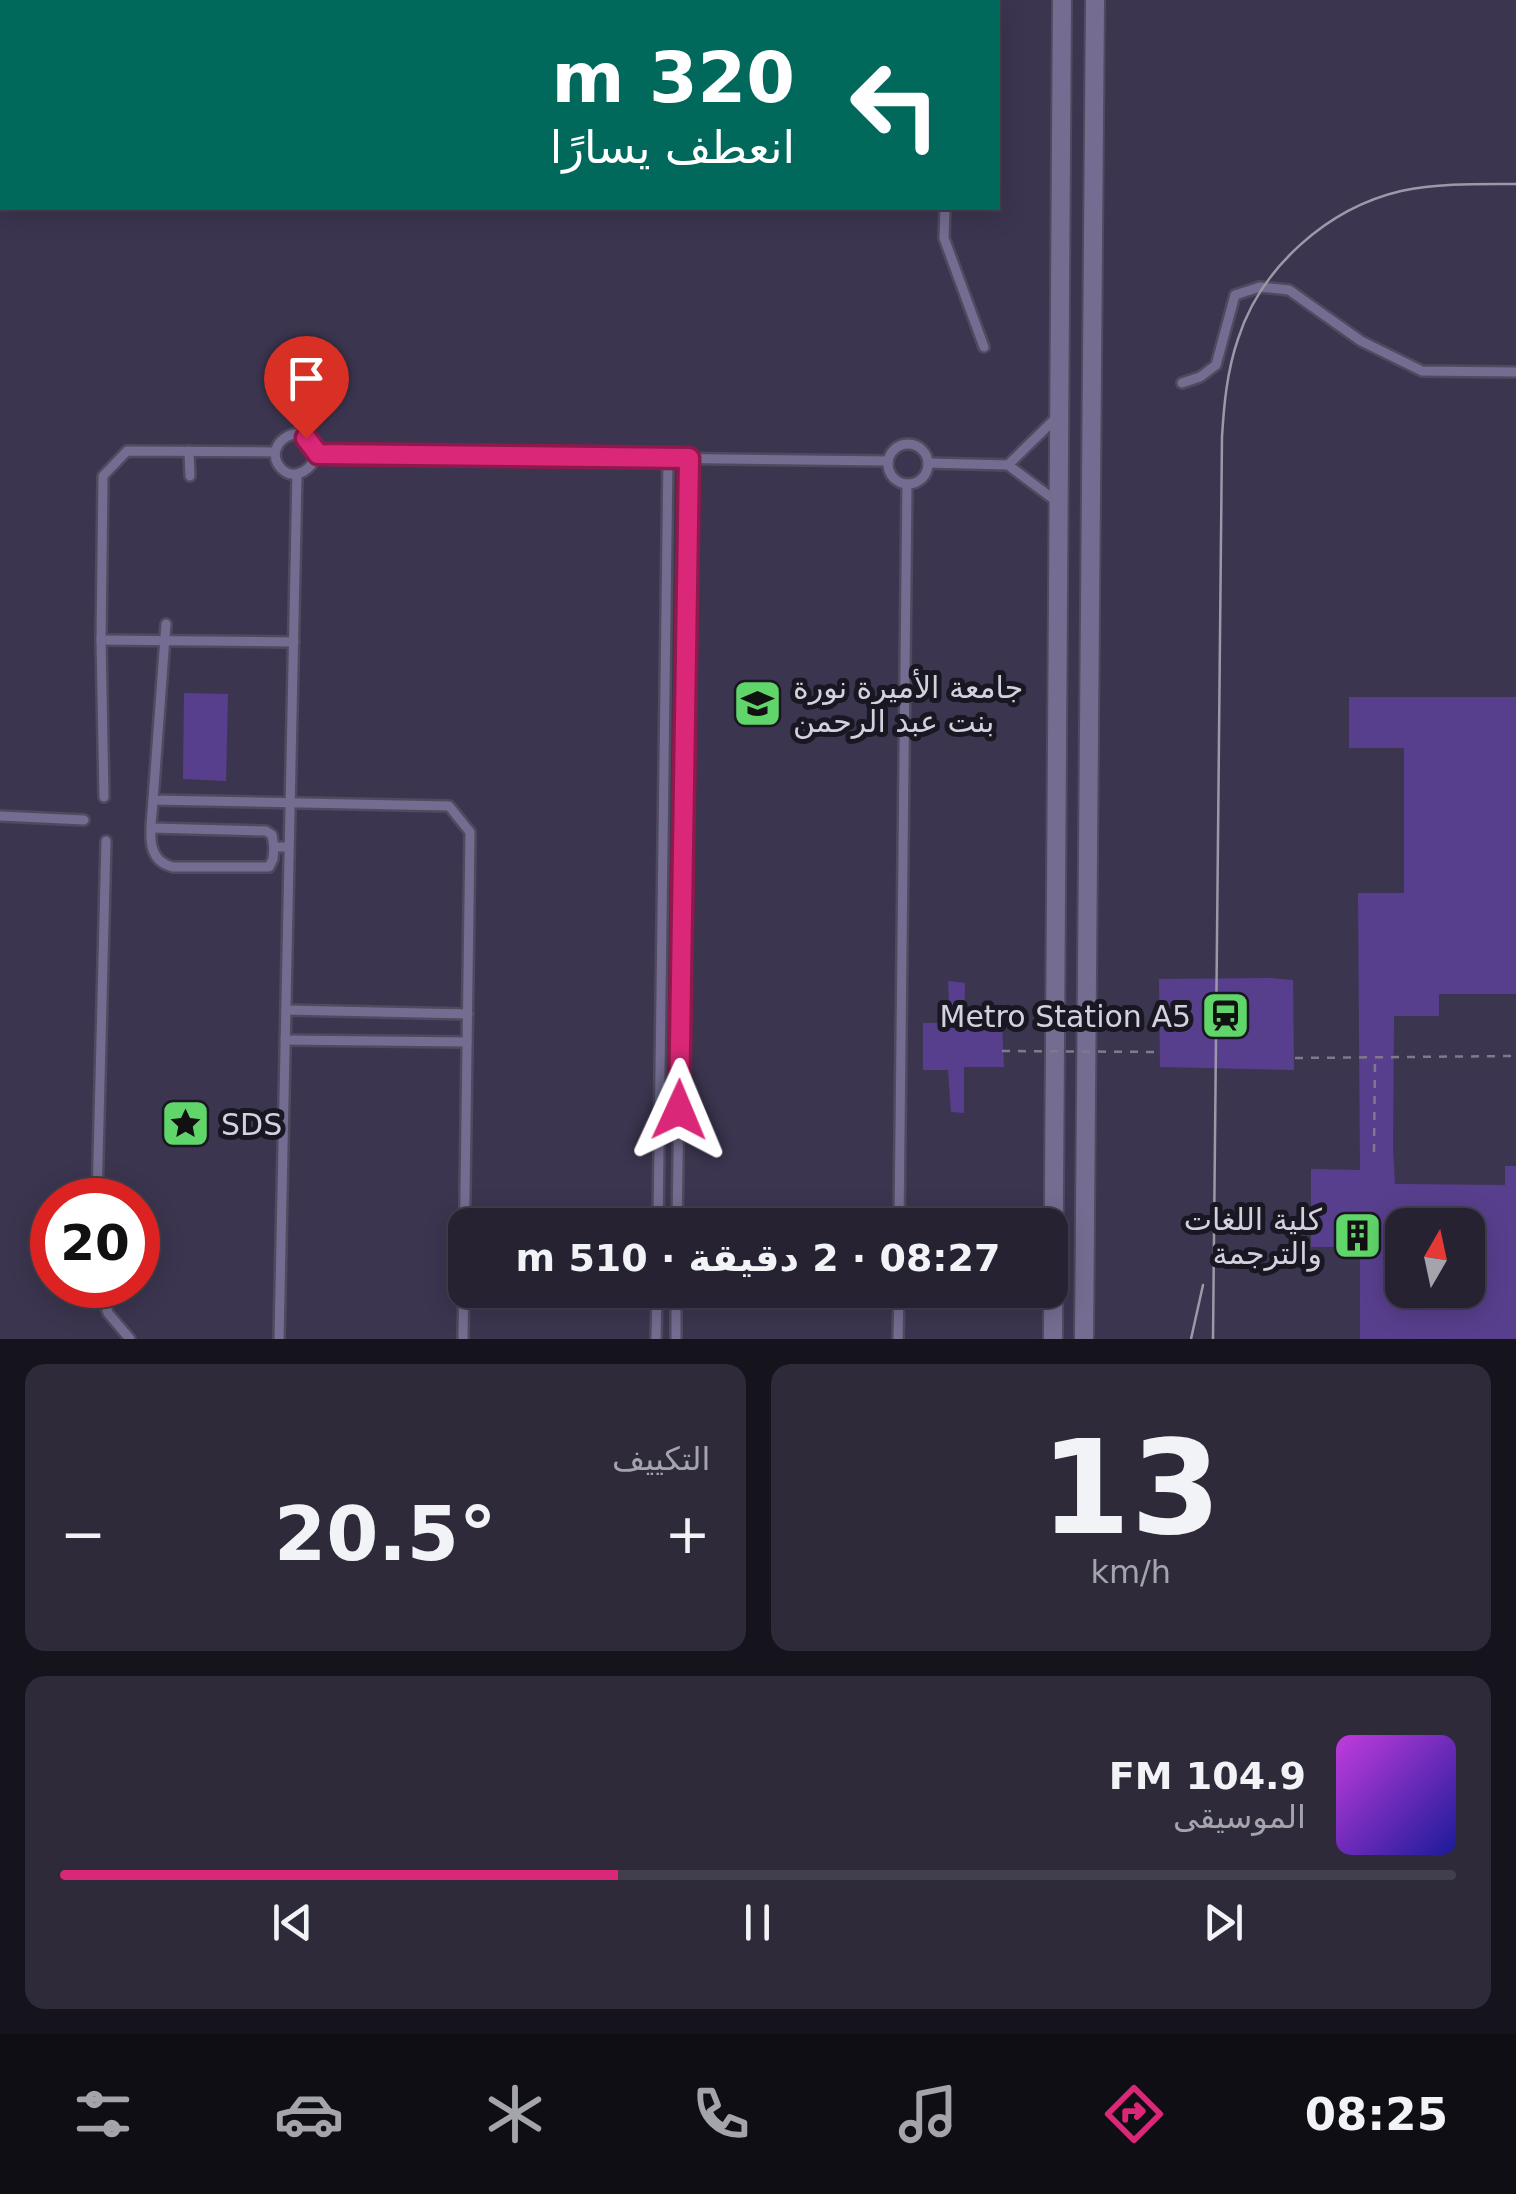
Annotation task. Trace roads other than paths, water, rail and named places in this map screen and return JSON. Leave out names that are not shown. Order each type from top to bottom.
[{"type":"street","points":[[1052,1339],[1062,0]]},
{"type":"street","points":[[1084,1339],[1095,0]]},
{"type":"lane","points":[[944,210],[944,238],[984,347]]},
{"type":"lane","points":[[1182,384],[1216,366],[1235,295],[1260,288],[1288,290],[1361,341],[1422,371],[1516,372]]},
{"type":"lane","points":[[1008,464],[1059,415]]},
{"type":"lane","points":[[300,435],[311,442],[318,454],[307,472],[297,474],[282,470],[275,452],[281,440],[300,435]]},
{"type":"lane","points":[[912,444],[924,451],[928,463],[924,476],[907,484],[890,474],[888,461],[899,446],[912,444]]},
{"type":"lane","points":[[104,797],[103,476],[127,451],[275,452]]},
{"type":"lane","points":[[189,451],[190,476]]},
{"type":"lane","points":[[318,454],[888,461]]},
{"type":"lane","points":[[658,1208],[668,458]]},
{"type":"lane","points":[[678,1208],[689,458]]},
{"type":"lane","points":[[928,463],[1008,464],[1058,503]]},
{"type":"lane","points":[[279,1339],[297,474]]},
{"type":"lane","points":[[899,1208],[907,484]]},
{"type":"lane","points":[[152,828],[266,831],[272,835],[273,860],[269,868],[173,867],[162,864],[151,851],[152,800],[166,624]]},
{"type":"lane","points":[[101,640],[294,642]]},
{"type":"lane","points":[[152,800],[449,806],[470,832],[464,1339]]},
{"type":"lane","points":[[0,816],[84,820]]},
{"type":"lane","points":[[97,1178],[106,841]]},
{"type":"lane","points":[[274,847],[290,847]]},
{"type":"lane","points":[[286,1010],[468,1014]]},
{"type":"lane","points":[[286,1040],[467,1042]]},
{"type":"lane","points":[[106,1308],[130,1339]]},
{"type":"lane","points":[[656,1339],[657,1308]]},
{"type":"lane","points":[[676,1308],[676,1339]]},
{"type":"lane","points":[[898,1308],[898,1339]]},
{"type":"tram line","points":[[1213,1339],[1222,437],[1234,351],[1249,313],[1280,265],[1323,226],[1348,211],[1415,188],[1516,184]]},
{"type":"tram line","points":[[1191,1339],[1203,1285]]},
{"type":"place","name":"جامعة الأميرة نورة بنت عبد الرحمن","points":[[758,704]]},
{"type":"place","name":"Metro Station A5","points":[[1226,1016]]},
{"type":"place","name":"SDS","points":[[186,1124]]},
{"type":"place","name":"كلية اللغات والترجمة","points":[[1357,1236]]}]
